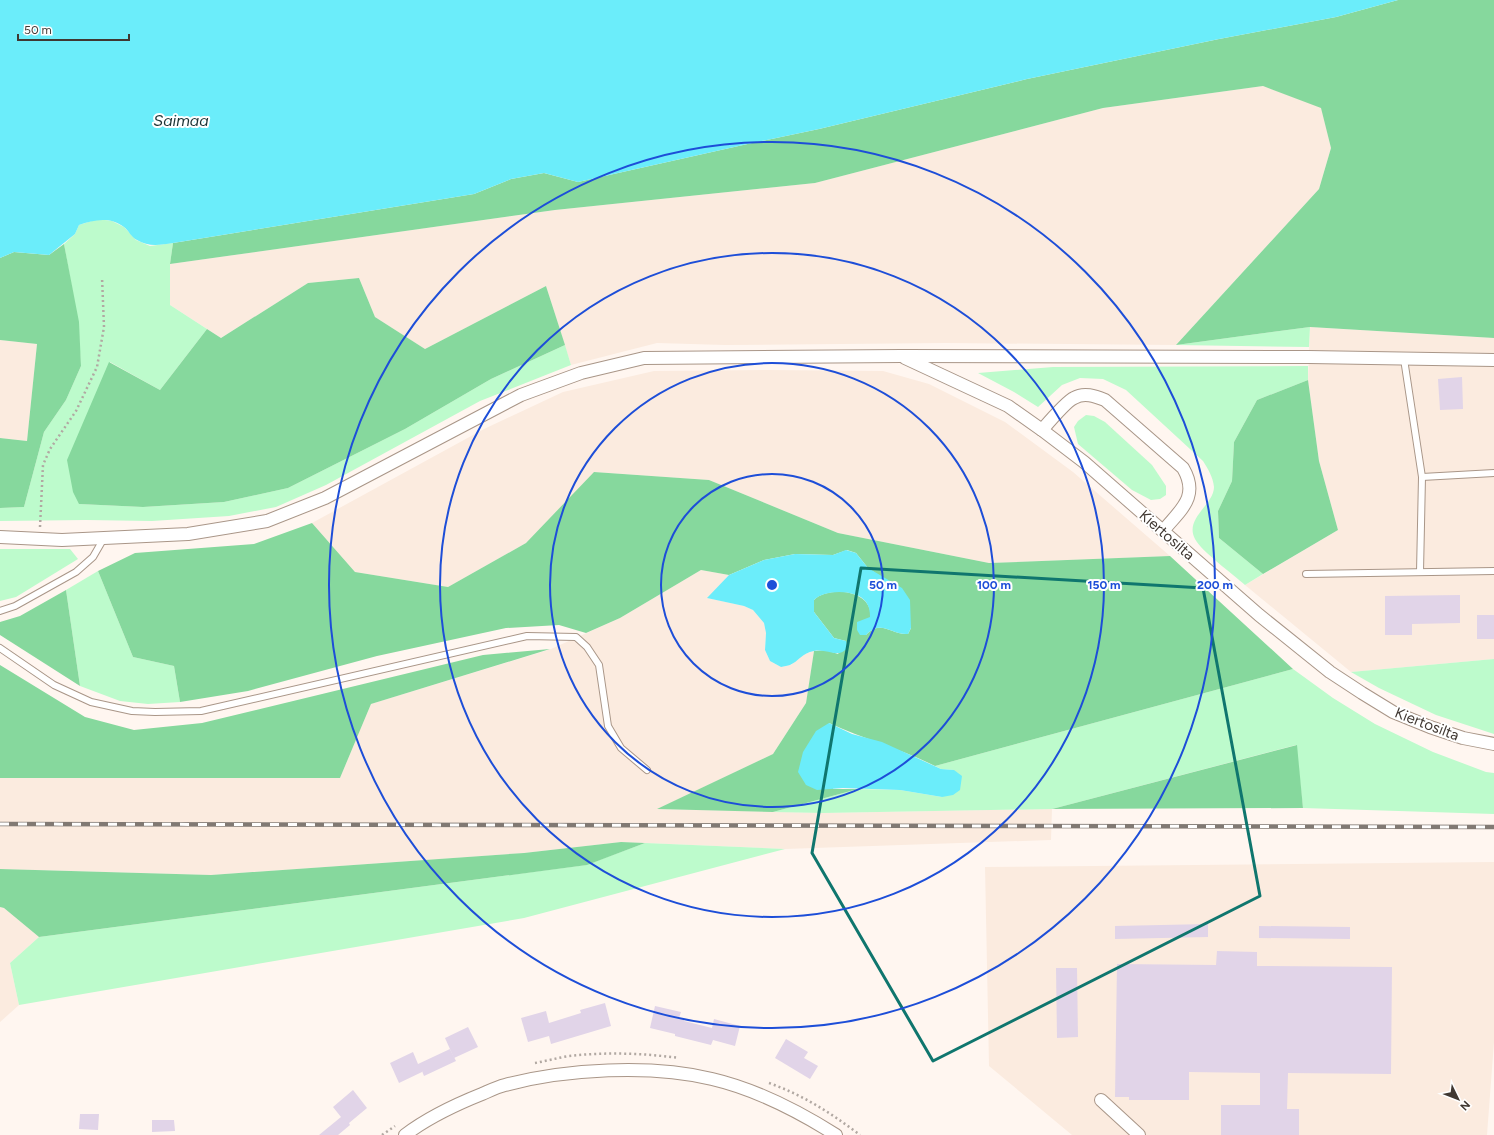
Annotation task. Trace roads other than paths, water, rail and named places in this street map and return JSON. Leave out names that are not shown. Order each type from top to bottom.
[{"type":"street","points":[[0,537],[62,540],[188,534],[267,521],[325,498],[521,395],[582,373],[644,358],[902,356],[1309,357],[1494,360]]},
{"type":"street","name":"Kiertosilta","points":[[902,356],[1008,406],[1042,430],[1084,462],[1259,615],[1330,672],[1362,693],[1393,712],[1430,727],[1463,738],[1494,744]]},
{"type":"street","points":[[1042,430],[1073,398],[1084,395],[1095,396],[1105,400],[1183,468],[1188,477],[1190,488],[1187,501],[1163,531]]},
{"type":"street","points":[[405,1135],[456,1105],[504,1085],[564,1074],[617,1070],[669,1072],[712,1079],[743,1088],[813,1120],[836,1135]]},
{"type":"street","points":[[1100,1100],[1139,1135]]},
{"type":"lane","points":[[1404,359],[1422,477],[1420,572]]},
{"type":"lane","points":[[1422,477],[1494,473]]},
{"type":"lane","points":[[0,611],[15,606],[76,572],[93,557],[104,538]]},
{"type":"lane","points":[[1306,574],[1494,571]]},
{"type":"lane","points":[[0,648],[54,685],[91,702],[132,711],[155,712],[202,711],[527,636],[576,637],[587,647],[599,665],[608,726],[621,748],[647,770]]},
{"type":"water","name":"Saimaa","points":[[0,0],[1398,0],[1336,17],[1219,39],[1027,79],[819,129],[578,182],[544,173],[511,179],[474,194],[159,245],[145,244],[135,239],[124,227],[113,221],[102,220],[79,225],[75,234],[49,255],[14,252],[0,258]]},
{"type":"water","points":[[846,550],[856,553],[868,568],[902,588],[910,600],[911,628],[908,634],[877,628],[866,635],[860,635],[857,630],[857,622],[870,617],[868,605],[862,598],[855,595],[832,592],[819,596],[814,600],[814,612],[834,638],[846,641],[848,647],[840,653],[819,650],[810,652],[790,665],[781,667],[770,661],[765,650],[766,633],[764,623],[753,610],[744,606],[707,598],[729,575],[764,560],[795,554],[833,555]]},
{"type":"water","points":[[829,723],[852,734],[882,742],[941,769],[954,770],[962,776],[960,790],[953,795],[942,797],[900,790],[843,788],[817,790],[806,785],[798,772],[803,752],[816,731]]},
{"type":"railway","points":[[0,824],[1494,827]]}]
